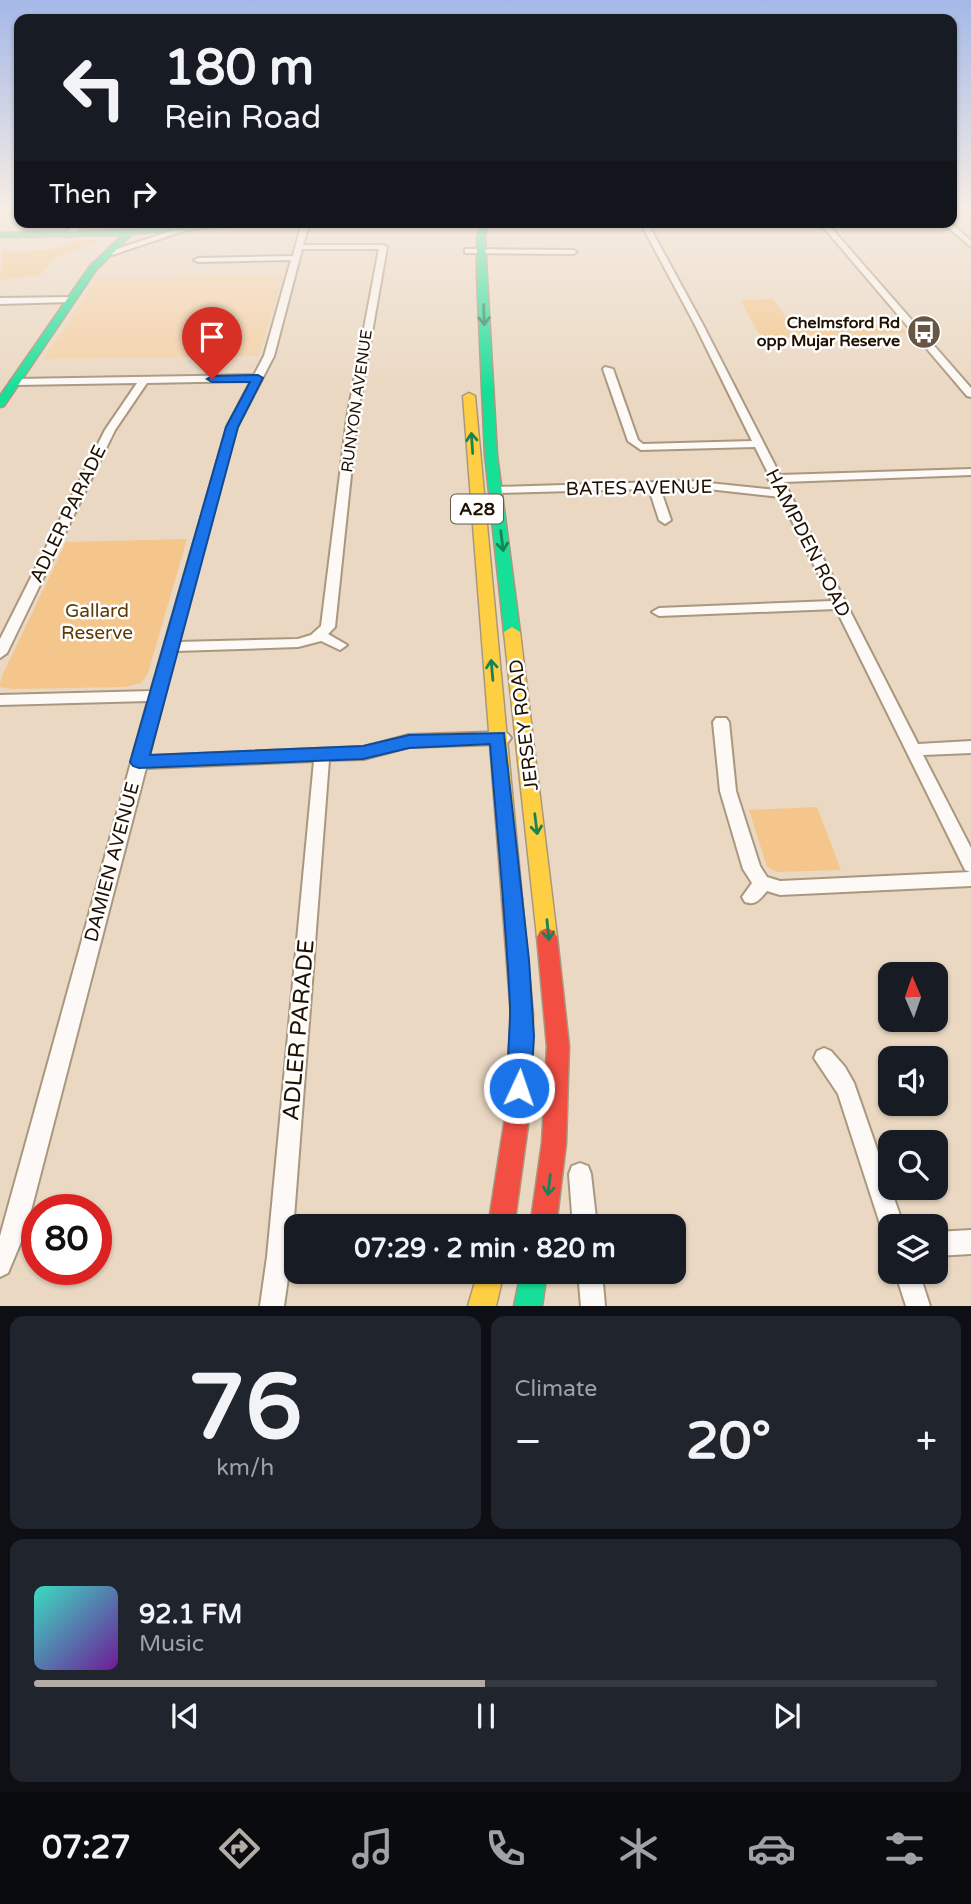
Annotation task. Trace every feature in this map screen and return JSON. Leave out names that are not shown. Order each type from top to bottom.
[{"type":"main road","points":[[0,403],[92,269]]},
{"type":"main road","name":"JERSEY ROAD","points":[[469,340],[474,269]]},
{"type":"main road","name":"JERSEY ROAD","points":[[476,269],[486,396],[558,1045],[554,1143],[545,1214]]},
{"type":"main road","name":"JERSEY ROAD","points":[[469,384],[519,960],[522,1036],[517,1118],[503,1214]]},
{"type":"main road","points":[[482,1306],[488,1284]]},
{"type":"main road","points":[[528,1306],[532,1284]]},
{"type":"street","name":"DAMIEN AVENUE","points":[[0,1265],[14,1230],[156,696],[232,427],[269,356],[294,269]]},
{"type":"street","name":"RUNYON AVENUE","points":[[321,636],[330,624],[352,418],[379,269]]},
{"type":"street","name":"HAMPDEN ROAD","points":[[667,269],[971,865]]},
{"type":"street","points":[[863,269],[971,394]]},
{"type":"street","points":[[7,298],[71,299]]},
{"type":"street","points":[[608,369],[633,441],[641,447],[758,444]]},
{"type":"street","points":[[15,382],[258,378]]},
{"type":"street","name":"ADLER PARADE","points":[[0,653],[110,430],[144,380]]},
{"type":"street","points":[[774,479],[971,472]]},
{"type":"street","name":"BATES AVENUE","points":[[496,490],[714,485],[782,494]]},
{"type":"street","points":[[654,486],[664,520]]},
{"type":"street","points":[[659,612],[840,605]]},
{"type":"street","points":[[170,647],[299,643],[321,636],[340,645]]},
{"type":"street","points":[[0,700],[156,696]]},
{"type":"street","points":[[721,722],[728,791],[757,890],[971,879]]},
{"type":"street","points":[[139,762],[369,752],[414,741],[525,737]]},
{"type":"street","points":[[912,750],[971,747]]},
{"type":"street","name":"ADLER PARADE","points":[[272,1306],[279,1257],[322,754]]},
{"type":"street","points":[[824,1058],[847,1090],[889,1214]]},
{"type":"street","points":[[580,1174],[584,1214]]},
{"type":"street","points":[[948,1243],[971,1242]]},
{"type":"street","points":[[591,1284],[593,1306]]},
{"type":"street","points":[[911,1284],[918,1306]]},
{"type":"shaded area","points":[[283,275],[259,356],[43,359],[97,278]]},
{"type":"green space","points":[[1,269],[45,269],[40,275],[0,280]]},
{"type":"green space","points":[[773,299],[795,330],[804,330],[802,326],[899,325],[907,333],[860,335],[867,344],[814,345],[809,337],[761,338],[740,300]]},
{"type":"green space","name":"Gallard Reserve","points":[[187,539],[148,673],[141,683],[125,687],[0,687],[1,678],[66,542]]},
{"type":"green space","points":[[817,807],[841,870],[777,872],[767,867],[749,810]]},
{"type":"traffic: fast","points":[[0,404],[92,269]]},
{"type":"traffic: fast","points":[[482,269],[491,455],[512,632]]},
{"type":"traffic: fast","points":[[528,1306],[532,1284]]},
{"type":"traffic: slow","points":[[469,396],[512,899]]},
{"type":"traffic: slow","points":[[512,632],[547,937]]},
{"type":"traffic: slow","points":[[482,1306],[488,1284]]},
{"type":"traffic: jam","points":[[503,1214],[517,1118],[522,1015],[512,899]]},
{"type":"traffic: jam","points":[[545,1214],[554,1143],[558,1046],[547,937]]},
{"type":"place","name":"Chelmsford Rd opp Mujar Reserve","points":[[924,332]]},
{"type":"route","points":[[212,379],[258,378],[232,427],[139,762],[363,753],[409,741],[498,738],[519,960],[522,1036],[519,1088]]}]
